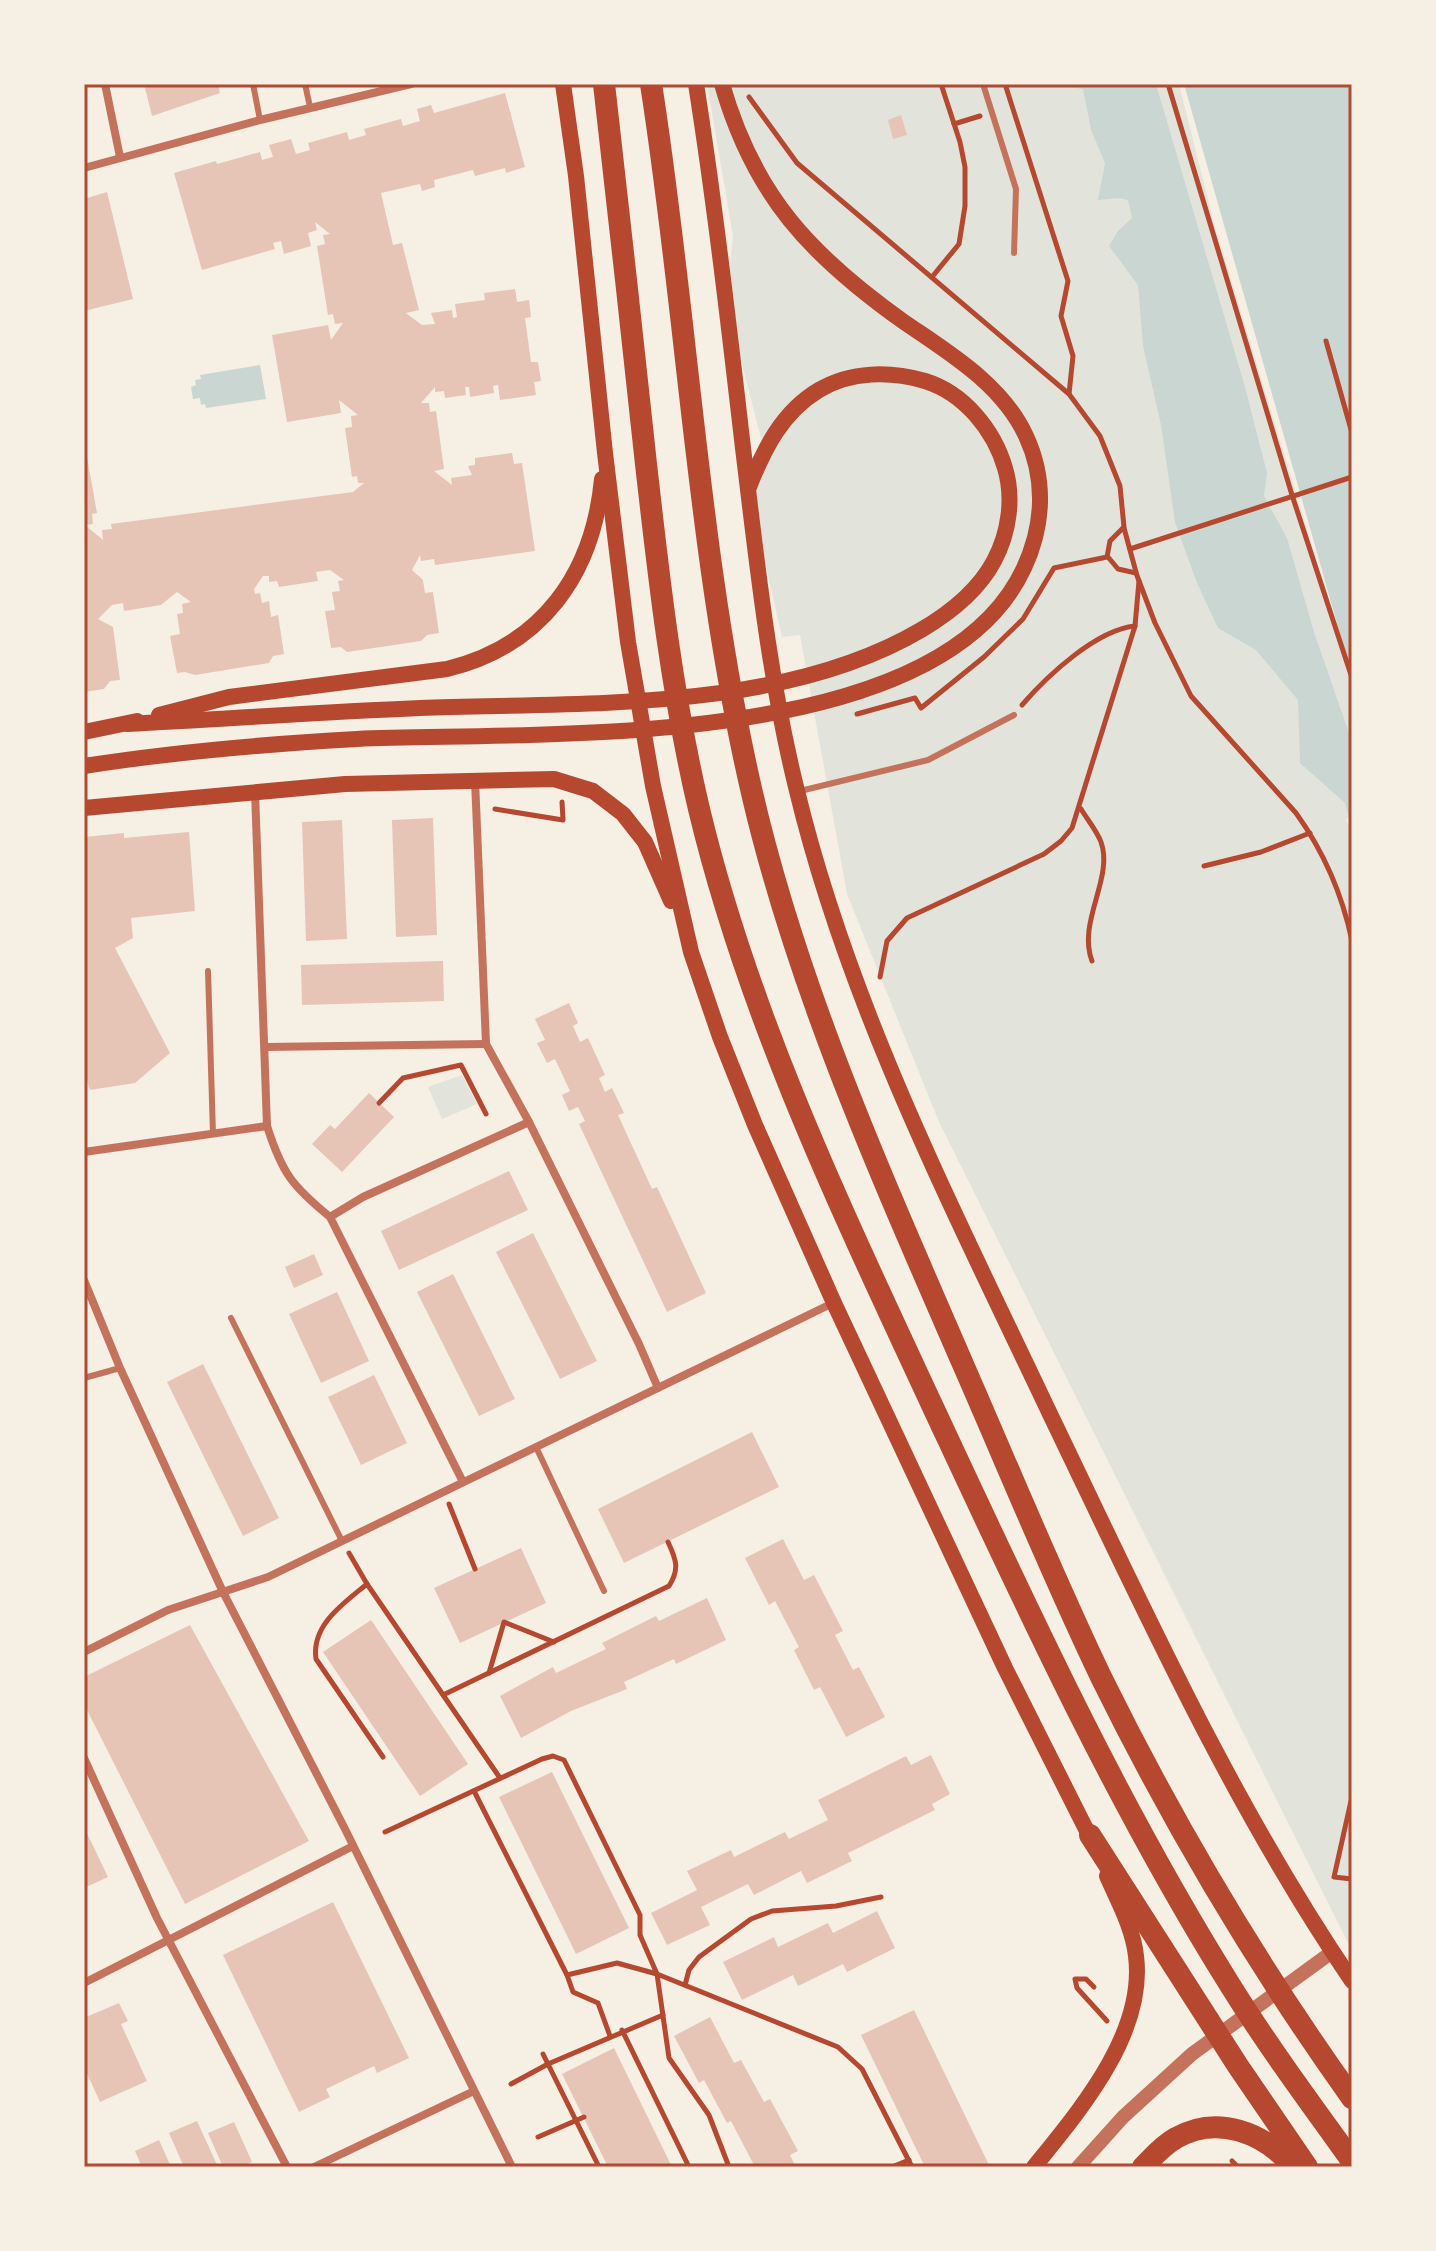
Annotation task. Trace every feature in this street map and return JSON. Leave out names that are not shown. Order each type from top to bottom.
[{"type":"highway","points":[[604,84],[661,590],[678,706],[697,800],[715,868],[764,1022],[857,1245],[1014,1580],[1126,1806],[1232,1988],[1352,2161]]},
{"type":"highway","points":[[651,84],[701,484],[730,685],[763,837],[807,983],[849,1098],[888,1191],[1101,1675],[1195,1856],[1264,1968],[1352,2098]]},
{"type":"highway","points":[[1090,1835],[1223,2044],[1307,2167]]},
{"type":"highway","points":[[1143,2167],[1178,2137],[1200,2129],[1224,2127],[1259,2137],[1294,2167]]},
{"type":"main road","points":[[563,84],[628,642],[691,952]]},
{"type":"main road","points":[[696,84],[767,636],[797,792],[828,908],[854,982],[915,1126],[1181,1686],[1252,1819],[1352,1981]]},
{"type":"main road","points":[[84,766],[293,743],[632,730],[731,719],[829,701],[889,682],[923,664],[975,630],[1012,591],[1037,532],[1041,504],[1035,461],[1019,422],[988,385],[964,364],[859,289],[823,258],[790,221],[752,163],[722,84]]},
{"type":"main road","points":[[127,724],[633,700],[730,690],[830,671],[884,650],[934,623],[955,607],[976,587],[998,554],[1008,515],[1008,477],[999,450],[975,413],[949,392],[917,379],[867,375],[835,382],[808,398],[784,421],[764,450],[748,489]]},
{"type":"main road","points":[[84,732],[229,697],[447,669],[498,652],[545,616],[578,568],[593,530],[605,453]]},
{"type":"main road","points":[[84,808],[255,791],[475,779],[554,779],[582,786],[614,805],[639,831],[691,952],[755,1125],[834,1303],[1005,1668],[1090,1835],[1129,1928],[1137,1964],[1135,1990],[1123,2034],[1102,2075],[1034,2167]]},
{"type":"street","points":[[105,84],[120,157]]},
{"type":"street","points":[[84,168],[310,107],[411,84]]},
{"type":"street","points":[[475,779],[486,1044],[529,1122],[658,1388]]},
{"type":"street","points":[[255,791],[267,1126],[278,1160],[300,1193],[330,1217],[463,1482]]},
{"type":"street","points":[[265,1047],[486,1044]]},
{"type":"street","points":[[330,1217],[363,1197],[529,1122]]},
{"type":"street","points":[[84,1152],[267,1126]]},
{"type":"street","points":[[84,1280],[120,1368],[223,1592],[512,2167]]},
{"type":"street","points":[[84,1652],[168,1610],[268,1577],[834,1303]]},
{"type":"street","points":[[84,1758],[157,1918],[287,2167]]},
{"type":"street","points":[[84,1983],[353,1846]]},
{"type":"street","points":[[1078,2167],[1123,2117],[1192,2054],[1332,1952]]},
{"type":"street","points":[[314,2167],[474,2091]]},
{"type":"lane","points":[[253,84],[260,120]]},
{"type":"lane","points":[[305,84],[310,107]]},
{"type":"lane","points":[[983,84],[1016,189],[1014,253]]},
{"type":"lane","points":[[797,792],[928,760],[1014,715]]},
{"type":"lane","points":[[208,971],[213,1134]]},
{"type":"lane","points":[[231,1318],[342,1541]]},
{"type":"lane","points":[[84,1378],[120,1368]]},
{"type":"lane","points":[[536,1447],[604,1591]]},
{"type":"path","points":[[932,277],[959,244],[965,206],[965,167],[941,84]]},
{"type":"path","points":[[1005,84],[1068,281],[1061,316],[1073,356],[1069,394]]},
{"type":"path","points":[[1168,84],[1292,495],[1352,678]]},
{"type":"path","points":[[746,92],[797,163],[1069,394],[1100,436],[1120,486],[1124,527],[1136,573],[1155,623],[1191,696],[1296,813],[1310,833],[1340,894],[1352,941]]},
{"type":"path","points":[[954,124],[992,112]]},
{"type":"path","points":[[1326,341],[1352,433]]},
{"type":"path","points":[[1130,549],[1352,477]]},
{"type":"path","points":[[1107,557],[1110,541],[1124,527]]},
{"type":"path","points":[[1054,568],[1107,557]]},
{"type":"path","points":[[1107,557],[1118,569],[1136,573]]},
{"type":"path","points":[[880,977],[887,941],[907,918],[1044,854],[1072,828],[1135,626],[1139,581]]},
{"type":"path","points":[[1014,715],[1042,682],[1089,646],[1119,628],[1135,626]]},
{"type":"path","points":[[1080,808],[1101,842],[1103,859],[1103,875],[1093,902],[1088,942],[1092,961]]},
{"type":"path","points":[[495,809],[563,820]]},
{"type":"path","points":[[1204,866],[1261,852],[1310,833]]},
{"type":"path","points":[[379,1103],[403,1078],[461,1065],[486,1114]]},
{"type":"path","points":[[444,1492],[475,1569]]},
{"type":"path","points":[[342,1541],[367,1584],[500,1778]]},
{"type":"path","points":[[443,1695],[669,1586],[676,1575],[677,1561],[668,1542]]},
{"type":"path","points":[[367,1584],[337,1609],[319,1632],[314,1646],[316,1659],[383,1757]]},
{"type":"path","points":[[488,1674],[504,1622],[554,1642]]},
{"type":"path","points":[[385,1832],[553,1756],[564,1760],[640,1915],[640,1935],[657,1974],[669,2058],[709,2115],[729,2167]]},
{"type":"path","points":[[474,1791],[573,1992],[598,2003],[610,2036]]},
{"type":"path","points":[[1352,1800],[1334,1877],[1352,1879]]},
{"type":"path","points":[[685,1985],[689,1970],[699,1957],[751,1919],[772,1911],[836,1906],[881,1897]]},
{"type":"path","points":[[567,1975],[617,1963],[657,1974],[838,2047],[862,2069],[912,2167]]},
{"type":"path","points":[[1094,1987],[1086,1979],[1075,1979],[1077,1988],[1107,2021]]},
{"type":"path","points":[[511,2084],[622,2030],[663,2015]]},
{"type":"path","points":[[622,2030],[689,2167]]},
{"type":"path","points":[[543,2054],[599,2167]]},
{"type":"path","points":[[538,2137],[584,2117]]},
{"type":"path","points":[[892,2167],[909,2160]]},
{"type":"path","points":[[1232,2161],[1238,2167]]},
{"type":"shaded area","points":[[707,84],[1179,84],[1214,223],[1352,677],[1352,814],[1346,819],[1352,835],[1352,1951],[939,1122],[847,894],[800,635],[782,637],[748,489],[764,450],[726,302],[733,236]]},
{"type":"shaded area","points":[[1069,84],[1156,84],[1245,387],[1267,473],[1264,496],[1287,538],[1314,632],[1352,742],[1352,828],[1345,803],[1300,763],[1298,700],[1256,650],[1218,628],[1197,583],[1175,522],[1161,425],[1143,346],[1138,285],[1109,246],[1118,231],[1132,218],[1128,200],[1098,200],[1105,163],[1091,130],[1083,89],[1069,87]]},
{"type":"shaded area","points":[[1184,84],[1352,84],[1352,676]]},
{"type":"shaded area","points":[[260,365],[266,399],[206,408],[205,404],[201,405],[200,398],[193,399],[191,387],[196,385],[195,380],[201,379],[200,375]]},
{"type":"shaded area","points":[[462,1075],[477,1104],[442,1119],[428,1087]]},
{"type":"building","points":[[144,84],[218,84],[220,93],[152,116]]},
{"type":"building","points":[[505,93],[525,167],[506,173],[505,168],[475,176],[473,170],[434,180],[435,187],[422,191],[420,184],[381,193],[393,245],[402,243],[419,310],[406,313],[422,325],[435,324],[431,313],[452,310],[453,318],[457,317],[455,304],[485,300],[484,293],[515,289],[517,302],[529,300],[531,317],[525,318],[531,362],[538,362],[541,381],[534,382],[536,395],[500,400],[498,385],[493,386],[494,393],[470,397],[469,387],[465,387],[466,395],[445,398],[444,391],[435,392],[435,387],[421,403],[429,403],[430,412],[436,411],[444,469],[434,471],[452,485],[451,478],[472,475],[468,466],[475,465],[475,458],[512,453],[514,464],[522,463],[535,551],[435,565],[434,559],[421,561],[420,555],[412,570],[423,580],[425,593],[433,592],[439,633],[427,635],[421,641],[347,652],[341,647],[331,648],[325,611],[335,610],[332,592],[340,591],[338,581],[344,580],[330,570],[316,572],[318,581],[279,587],[277,581],[269,582],[269,576],[263,576],[254,589],[255,594],[260,593],[262,603],[269,601],[271,617],[278,615],[284,654],[273,656],[269,663],[195,675],[177,673],[170,636],[180,634],[177,614],[183,613],[182,604],[191,602],[177,592],[161,605],[124,611],[123,603],[112,605],[98,619],[113,627],[120,680],[110,681],[104,689],[84,692],[84,440],[97,513],[92,514],[93,524],[85,525],[103,540],[102,530],[112,529],[111,524],[353,492],[364,483],[358,483],[357,476],[352,477],[345,428],[352,427],[351,416],[358,415],[339,400],[341,413],[287,422],[272,335],[328,325],[331,340],[343,323],[335,324],[333,314],[328,315],[317,246],[325,244],[323,235],[330,234],[315,222],[317,230],[308,233],[311,246],[284,254],[281,241],[273,243],[275,249],[202,270],[174,173],[260,152],[262,160],[273,157],[269,145],[291,139],[296,154],[310,150],[308,143],[347,132],[349,140],[366,135],[364,129],[401,119],[403,126],[420,121],[417,109],[431,105],[434,113]]},
{"type":"building","points":[[901,115],[907,135],[893,139],[888,120]]},
{"type":"building","points":[[107,192],[133,299],[84,311],[84,199]]},
{"type":"building","points":[[433,818],[437,935],[396,937],[392,820]]},
{"type":"building","points":[[342,820],[347,939],[306,941],[302,822]]},
{"type":"building","points":[[189,832],[195,911],[131,918],[133,938],[115,948],[170,1053],[135,1083],[90,1090],[84,1070],[84,837],[124,833],[124,838]]},
{"type":"building","points":[[443,961],[444,1001],[302,1005],[301,965]]},
{"type":"building","points":[[569,1003],[578,1023],[573,1026],[580,1042],[588,1038],[605,1075],[599,1078],[605,1092],[612,1088],[624,1113],[618,1115],[652,1189],[657,1187],[706,1293],[667,1312],[579,1124],[585,1121],[578,1107],[569,1111],[562,1095],[570,1091],[555,1059],[547,1063],[537,1043],[545,1040],[535,1019]]},
{"type":"building","points":[[369,1093],[394,1117],[342,1172],[312,1144],[330,1125],[335,1129]]},
{"type":"building","points":[[509,1171],[528,1210],[399,1270],[381,1231]]},
{"type":"building","points":[[533,1233],[597,1361],[560,1379],[496,1252]]},
{"type":"building","points":[[314,1254],[323,1275],[294,1288],[285,1267]]},
{"type":"building","points":[[453,1274],[515,1399],[479,1416],[417,1292]]},
{"type":"building","points":[[337,1292],[369,1361],[321,1383],[289,1314]]},
{"type":"building","points":[[203,1364],[279,1518],[243,1536],[167,1382]]},
{"type":"building","points":[[374,1375],[407,1443],[361,1465],[328,1397]]},
{"type":"building","points":[[752,1432],[779,1487],[624,1563],[598,1509]]},
{"type":"building","points":[[783,1539],[804,1580],[814,1575],[843,1631],[835,1635],[853,1670],[859,1667],[885,1717],[846,1737],[820,1687],[814,1690],[794,1650],[799,1647],[775,1601],[769,1605],[745,1558]]},
{"type":"building","points":[[521,1548],[546,1603],[460,1643],[434,1588]]},
{"type":"building","points":[[707,1598],[726,1640],[676,1664],[674,1659],[624,1682],[627,1689],[571,1711],[521,1738],[500,1696],[553,1667],[556,1673],[606,1649],[602,1643],[656,1616],[659,1621]]},
{"type":"building","points":[[371,1620],[468,1764],[420,1796],[323,1652]]},
{"type":"building","points":[[190,1625],[309,1841],[185,1904],[84,1704],[84,1677]]},
{"type":"building","points":[[931,1755],[950,1794],[932,1804],[935,1810],[848,1853],[852,1861],[807,1883],[801,1871],[754,1895],[748,1884],[701,1907],[710,1925],[667,1945],[651,1913],[697,1890],[687,1871],[731,1850],[734,1857],[785,1832],[789,1839],[828,1820],[818,1800],[906,1756],[911,1765]]},
{"type":"building","points":[[552,1772],[629,1928],[576,1954],[499,1797]]},
{"type":"building","points":[[84,1827],[108,1877],[84,1888]]},
{"type":"building","points":[[333,1902],[409,2058],[377,2073],[374,2066],[326,2089],[330,2097],[299,2112],[223,1955]]},
{"type":"building","points":[[877,1911],[895,1948],[847,1972],[843,1964],[798,1986],[793,1975],[742,2000],[723,1962],[774,1937],[778,1947],[828,1923],[833,1933]]},
{"type":"building","points":[[119,2003],[128,2021],[121,2024],[147,2081],[100,2102],[84,2067],[84,2018]]},
{"type":"building","points":[[914,2010],[989,2165],[986,2167],[925,2167],[861,2035]]},
{"type":"building","points":[[710,2017],[734,2063],[741,2060],[764,2102],[770,2099],[798,2151],[790,2155],[796,2167],[755,2167],[731,2121],[727,2123],[704,2080],[699,2083],[674,2036]]},
{"type":"building","points":[[614,2048],[672,2167],[608,2167],[562,2074]]},
{"type":"building","points":[[197,2121],[218,2167],[184,2167],[169,2133]]},
{"type":"building","points":[[234,2122],[252,2162],[241,2167],[223,2167],[208,2133]]},
{"type":"building","points":[[159,2140],[171,2167],[142,2167],[135,2151]]}]
